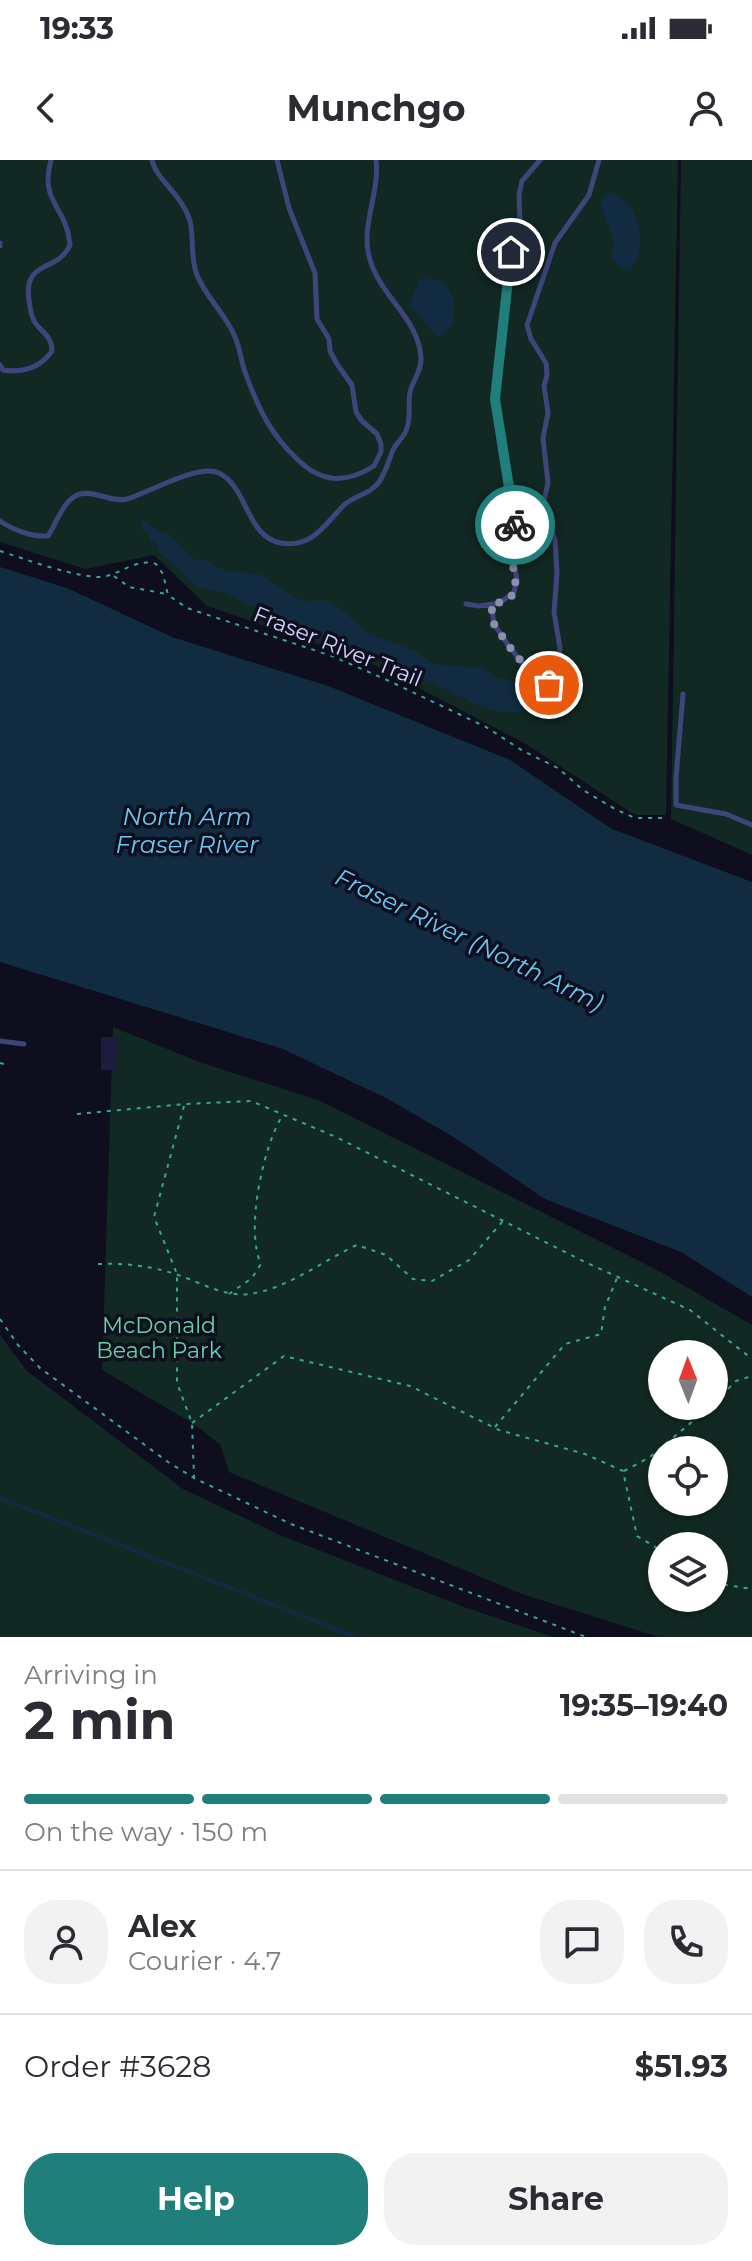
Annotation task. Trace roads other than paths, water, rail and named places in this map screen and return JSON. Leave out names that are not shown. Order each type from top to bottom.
[{"type":"lane","points":[[0,365],[3,370],[17,372],[34,368],[52,351],[48,336],[32,317],[27,290],[27,282],[32,275],[61,258],[70,245],[66,221],[49,195],[47,178],[51,160]]},
{"type":"lane","points":[[152,160],[154,169],[182,200],[190,223],[197,275],[235,337],[251,387],[278,442],[311,473],[326,479],[347,477],[374,466],[381,452],[381,444],[377,434],[356,412],[352,385],[330,351],[329,339],[317,319],[315,273],[289,208],[277,160]]},
{"type":"lane","points":[[0,521],[38,537],[48,536],[67,502],[80,494],[113,501],[128,499],[158,485],[210,470],[221,473],[243,499],[263,535],[278,543],[296,543],[316,536],[345,504],[373,488],[406,431],[410,393],[421,356],[416,335],[384,290],[372,269],[368,252],[376,160]]},
{"type":"lane","points":[[466,604],[491,604],[508,599],[514,592],[517,579],[512,555],[515,520],[495,399],[511,239],[520,221],[519,195],[522,181],[540,160]]},
{"type":"lane","points":[[491,604],[494,624],[534,677],[549,685],[555,682],[560,648],[554,612],[557,573],[555,540],[544,514],[543,500],[548,483],[543,438],[548,413],[544,386],[547,375],[546,363],[531,339],[527,325],[555,243],[589,195],[599,160]]},
{"type":"lane","points":[[683,694],[676,805],[726,814],[752,825]]},
{"type":"lane","points":[[0,1041],[24,1044]]},
{"type":"water","points":[[610,192],[628,205],[639,226],[640,250],[629,270],[619,268],[612,258],[613,238],[601,206],[601,199]]},
{"type":"water","points":[[422,278],[443,281],[454,300],[453,324],[440,338],[409,308],[417,283]]},
{"type":"water","points":[[141,519],[168,533],[195,560],[204,560],[226,571],[260,574],[304,601],[326,600],[335,604],[369,634],[415,651],[433,664],[483,668],[498,678],[510,680],[515,684],[522,707],[520,713],[494,711],[477,705],[400,671],[366,650],[269,616],[226,593],[198,587],[159,552],[156,542],[150,541],[146,530],[141,530]]},
{"type":"water","name":"North Arm Fraser River","points":[[0,567],[67,588],[172,637],[328,686],[510,760],[612,829],[752,882],[752,1297],[681,1252],[545,1199],[455,1138],[388,1099],[283,1049],[0,962]]},
{"type":"waterway","points":[[0,1498],[356,1637]]},
{"type":"water label","name":"Fraser River (North Arm)","points":[[469,940]]},
{"type":"park label","name":"McDonald Beach Park","points":[[159,1338]]}]
